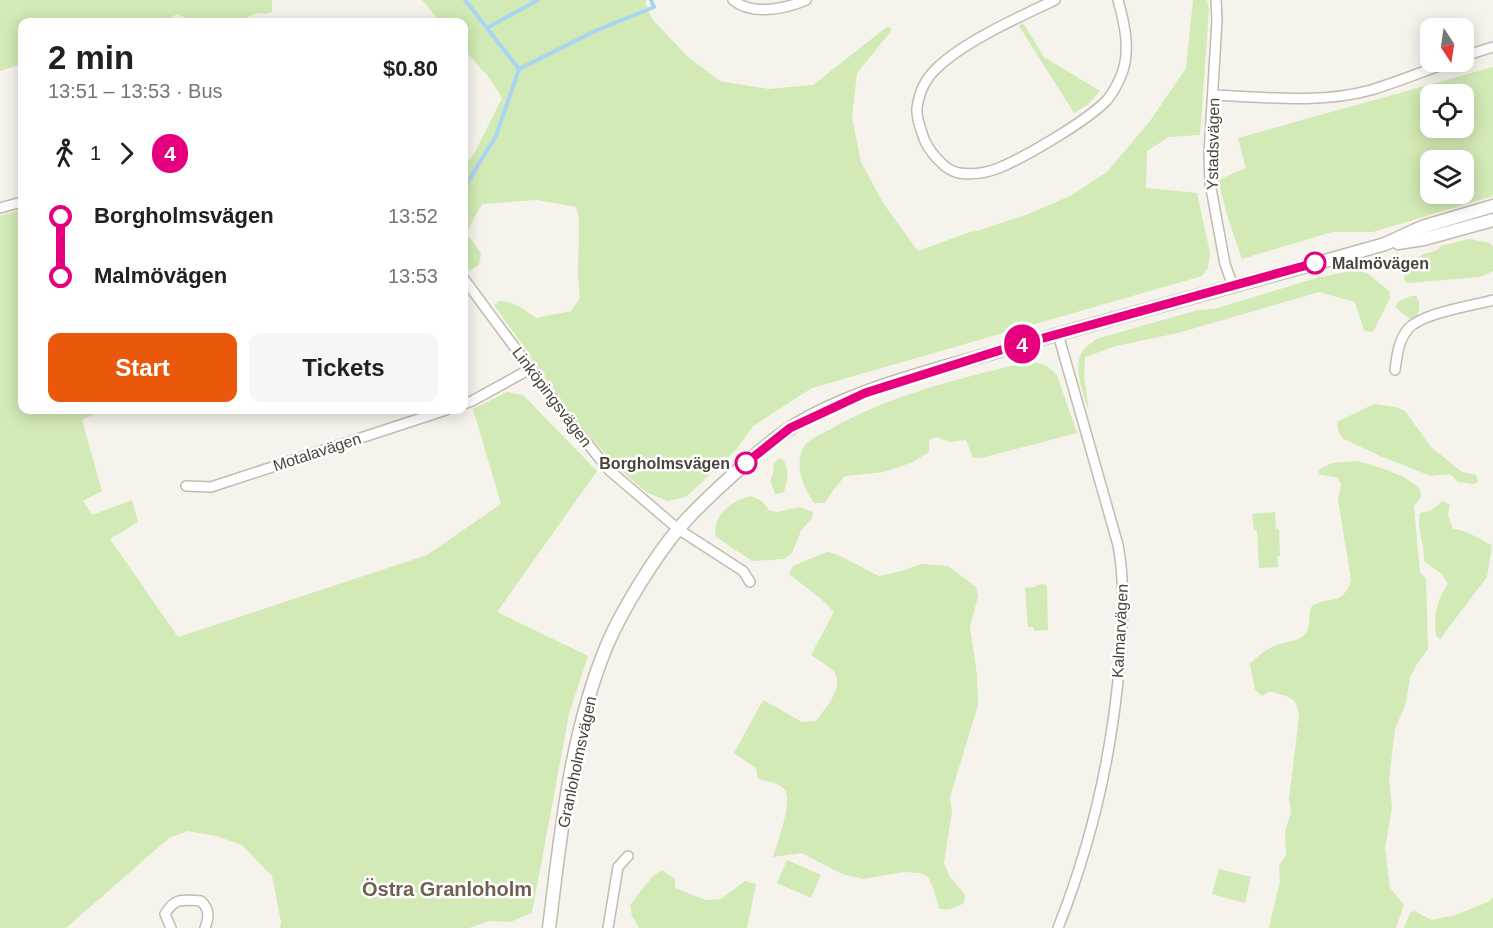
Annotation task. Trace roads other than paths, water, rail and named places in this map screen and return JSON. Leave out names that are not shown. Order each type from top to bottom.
[{"type":"street","points":[[733,0],[761,11],[806,0]]},
{"type":"street","points":[[1055,0],[952,56],[936,68],[926,80],[917,109],[918,122],[926,143],[937,158],[955,173],[974,174],[998,168],[1083,119],[1107,99],[1121,75],[1127,47],[1118,0]]},
{"type":"street","name":"Ystadsvägen","points":[[1216,0],[1217,20],[1209,153],[1210,183],[1225,264],[1233,286]]},
{"type":"street","points":[[1474,53],[1493,46]]},
{"type":"street","points":[[1213,95],[1311,97],[1340,95],[1370,90],[1421,72]]},
{"type":"street","points":[[0,208],[18,203]]},
{"type":"street","name":"Granloholmsvägen","points":[[1385,244],[1422,227],[1493,206]]},
{"type":"street","name":"Granloholmsvägen","points":[[549,928],[567,800],[585,710],[608,644],[634,595],[678,529],[749,459],[790,428],[865,393],[1058,334],[1385,244],[1424,239],[1493,220]]},
{"type":"street","name":"Linköpingsvägen","points":[[468,284],[570,422],[609,470],[678,529]]},
{"type":"street","points":[[1395,370],[1398,348],[1408,329],[1432,316],[1493,300]]},
{"type":"street","name":"Kalmarvägen","points":[[1058,334],[1118,545],[1123,573],[1124,607],[1119,673],[1107,765],[1075,884],[1058,928]]},
{"type":"street","points":[[468,402],[530,369]]},
{"type":"street","name":"Motalavägen","points":[[186,486],[211,487],[434,414]]},
{"type":"street","points":[[678,529],[742,571],[750,582]]},
{"type":"street","points":[[608,928],[618,867],[627,856]]},
{"type":"street","points":[[171,928],[165,914],[171,905],[180,900],[201,901],[207,908],[209,918],[205,928]]},
{"type":"waterway","points":[[465,0],[519,69],[496,136],[468,182]]},
{"type":"waterway","points":[[487,28],[538,0]]},
{"type":"waterway","points":[[519,69],[595,31],[654,7],[651,0]]},
{"type":"place","name":"Malmövägen","points":[[1315,263]]},
{"type":"place","name":"Borgholmsvägen","points":[[746,463]]},
{"type":"district","name":"Östra Granloholm","points":[[447,889]]}]
